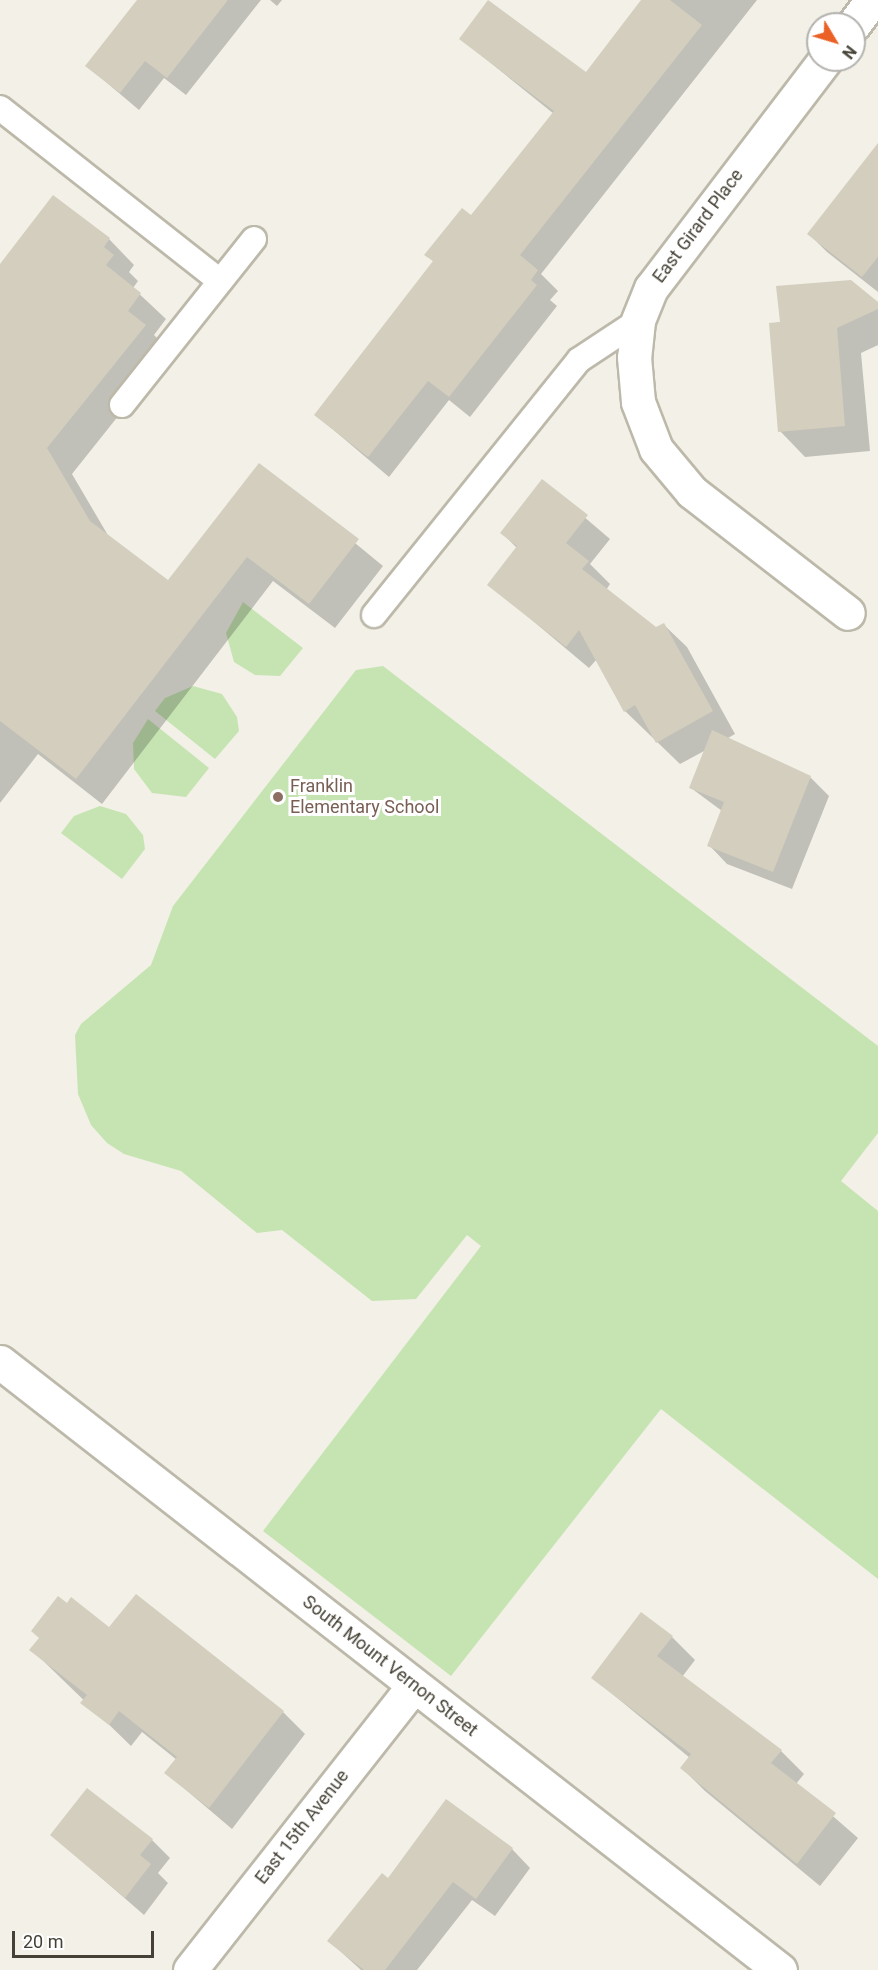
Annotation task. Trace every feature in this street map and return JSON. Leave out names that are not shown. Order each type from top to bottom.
[{"type":"street","name":"East Girard Place","points":[[816,72],[675,254],[638,321],[633,357],[638,402],[656,449],[692,492],[848,613]]},
{"type":"street","name":"South Mount Vernon Street","points":[[0,1362],[780,1970]]},
{"type":"street","name":"East 15th Avenue","points":[[190,1970],[414,1685]]},
{"type":"lane","points":[[0,108],[220,281]]},
{"type":"lane","points":[[123,405],[254,239]]},
{"type":"lane","points":[[374,615],[579,360],[638,321]]},
{"type":"green space","points":[[243,602],[303,648],[280,676],[255,675],[234,662],[226,633]]},
{"type":"green space","points":[[383,666],[878,1046],[878,1133],[841,1181],[878,1211],[878,1579],[661,1409],[451,1676],[263,1531],[481,1246],[467,1235],[416,1299],[372,1301],[282,1230],[257,1233],[181,1171],[124,1154],[107,1143],[91,1125],[78,1094],[75,1035],[81,1024],[151,965],[173,906],[356,670]]},
{"type":"green space","points":[[193,686],[222,694],[237,717],[239,731],[215,759],[155,711],[165,698]]},
{"type":"green space","points":[[148,719],[209,768],[186,797],[152,793],[134,769],[133,743]]},
{"type":"green space","points":[[100,806],[126,814],[143,835],[145,849],[122,879],[61,833],[74,816]]},
{"type":"building","points":[[137,0],[228,0],[167,78],[145,61],[120,93],[85,66]]},
{"type":"building","points":[[488,0],[586,72],[641,0],[670,0],[702,25],[520,255],[538,270],[531,280],[537,285],[449,397],[428,381],[368,457],[314,415],[433,261],[424,255],[462,208],[471,215],[554,111],[459,39]]},
{"type":"building","points":[[878,143],[878,257],[862,277],[807,234]]},
{"type":"building","points":[[53,195],[110,238],[104,247],[114,255],[106,265],[141,293],[128,311],[146,325],[47,448],[90,521],[168,580],[259,463],[359,539],[309,604],[247,557],[76,779],[0,721],[0,264]]},
{"type":"building","points":[[851,280],[878,302],[878,309],[837,328],[845,426],[778,432],[769,323],[780,322],[776,286]]},
{"type":"building","points":[[542,479],[588,515],[566,543],[589,561],[582,569],[656,627],[664,623],[713,711],[656,743],[635,705],[624,712],[579,630],[566,647],[487,585],[517,546],[500,533]]},
{"type":"building","points":[[712,730],[811,776],[773,872],[707,846],[724,802],[689,788]]},
{"type":"building","points":[[136,1594],[284,1711],[209,1808],[164,1773],[177,1757],[119,1711],[109,1725],[80,1703],[87,1695],[29,1650],[39,1638],[31,1631],[58,1596],[67,1603],[71,1597],[109,1627]]},
{"type":"building","points":[[641,1612],[673,1636],[657,1656],[782,1750],[771,1763],[836,1813],[797,1864],[680,1768],[691,1754],[591,1678]]},
{"type":"building","points":[[87,1788],[153,1839],[140,1855],[151,1864],[125,1898],[50,1835]]},
{"type":"building","points":[[446,1799],[513,1848],[476,1899],[453,1882],[385,1970],[364,1970],[327,1941],[382,1873],[388,1878]]},
{"type":"place","name":"Franklin Elementary School","points":[[278,797]]}]
